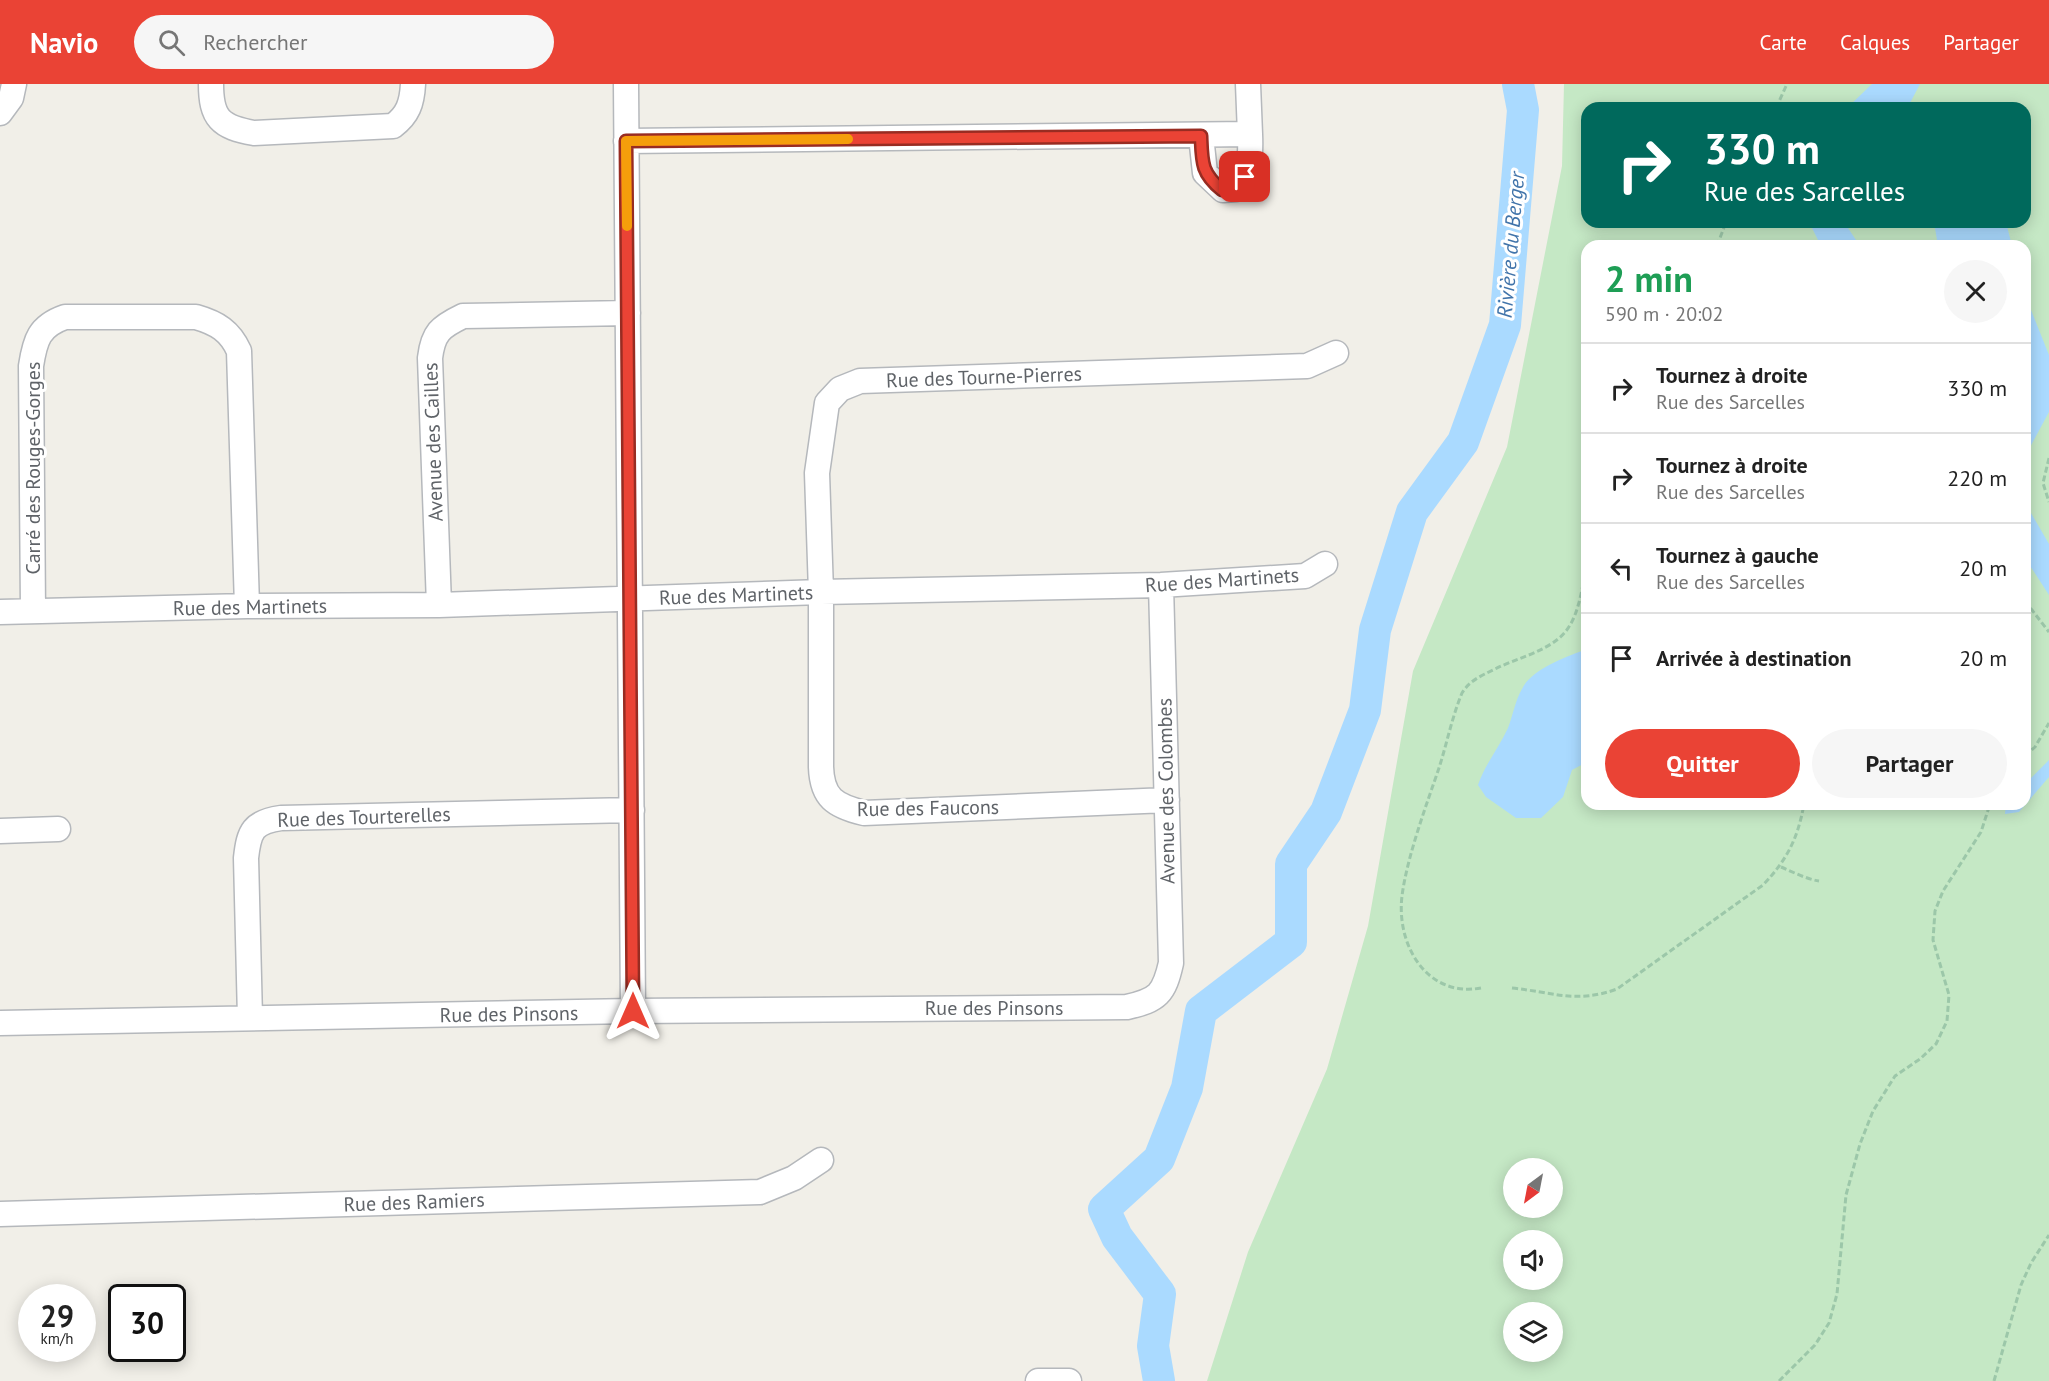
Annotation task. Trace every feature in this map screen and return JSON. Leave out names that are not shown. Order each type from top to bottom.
[{"type":"street","points":[[0,113],[11,98],[14,84]]},
{"type":"street","points":[[211,84],[213,106],[219,118],[237,130],[254,133],[393,126],[404,118],[410,104],[413,84]]},
{"type":"street","points":[[626,84],[633,1011]]},
{"type":"street","points":[[1201,136],[1205,173],[1222,190],[1236,189],[1245,177],[1251,160],[1248,84]]},
{"type":"street","points":[[626,141],[1250,134]]},
{"type":"street","name":"Avenue des Cailles","points":[[439,605],[430,358],[436,334],[447,323],[463,316],[628,313]]},
{"type":"street","name":"Carré des Rouges-Gorges","points":[[33,611],[30,366],[33,349],[40,333],[50,322],[64,316],[196,317],[212,322],[233,338],[239,351],[247,606]]},
{"type":"street","name":"Rue des Tourne-Pierres","points":[[821,592],[817,473],[827,403],[840,389],[860,381],[1307,366],[1336,353]]},
{"type":"street","name":"Rue des Martinets","points":[[0,612],[247,606],[439,605],[821,592],[1161,585],[1305,576],[1325,564]]},
{"type":"street","name":"Avenue des Colombes","points":[[1158,995],[1166,983],[1171,963],[1161,585]]},
{"type":"street","name":"Rue des Faucons","points":[[821,592],[822,781],[829,797],[844,808],[864,813],[1167,800]]},
{"type":"street","name":"Rue des Tourterelles","points":[[250,1018],[246,858],[248,840],[254,827],[266,820],[632,810]]},
{"type":"street","points":[[0,831],[58,829]]},
{"type":"street","name":"Rue des Pinsons","points":[[0,1023],[633,1011],[1127,1007],[1146,1003],[1158,995]]},
{"type":"street","name":"Rue des Ramiers","points":[[0,1214],[760,1192],[794,1178],[821,1160]]},
{"type":"street","points":[[1038,1381],[1069,1381]]},
{"type":"path","points":[[1779,102],[1787,84]]},
{"type":"path","points":[[2049,458],[2043,483],[2049,502]]},
{"type":"path","points":[[1481,988],[1455,990],[1440,985],[1428,976],[1418,963],[1409,945],[1402,915],[1401,897],[1405,881],[1462,693],[1475,678],[1557,640],[1566,632],[1576,611],[1581,591]]},
{"type":"path","points":[[2031,609],[2049,632]]},
{"type":"path","points":[[2031,751],[2049,723]]},
{"type":"path","points":[[1512,988],[1571,997],[1596,997],[1617,989],[1763,885],[1780,867],[1794,842],[1802,810]]},
{"type":"path","points":[[1779,1381],[1815,1345],[1829,1323],[1837,1294],[1846,1195],[1860,1144],[1873,1111],[1895,1076],[1920,1059],[1936,1044],[1947,1021],[1948,995],[1933,940],[1935,910],[1943,891],[1981,832],[1988,810]]},
{"type":"path","points":[[1780,867],[1794,871],[1808,879],[1819,881]]},
{"type":"path","points":[[1994,1381],[2020,1285],[2049,1235]]},
{"type":"green space","points":[[1564,84],[2049,84],[2049,1381],[1207,1381],[1248,1252],[1327,1069],[1368,926],[1413,671],[1507,447],[1562,166]]},
{"type":"water","points":[[1872,84],[1920,84],[1911,102],[1853,102]]},
{"type":"water","points":[[1812,228],[1848,228],[1856,240],[1818,240]]},
{"type":"water","points":[[1935,228],[2008,228],[2010,240],[1937,240]]},
{"type":"water","points":[[2031,310],[2049,355],[2049,412],[2031,445]]},
{"type":"water","points":[[2031,513],[2049,544],[2049,595],[2031,567]]},
{"type":"water","points":[[1581,651],[1581,765],[1572,770],[1563,797],[1541,818],[1516,818],[1486,797],[1478,785],[1508,728],[1522,689],[1533,675]]},
{"type":"water","points":[[2049,760],[2049,777],[2031,798],[2031,778]]},
{"type":"water","points":[[2005,810],[2021,810],[2019,812],[2005,814]]},
{"type":"waterway","name":"Rivière du Berger","points":[[1159,1381],[1153,1346],[1160,1294],[1117,1237],[1104,1209],[1159,1159],[1187,1088],[1201,1011],[1291,942],[1291,864],[1326,812],[1365,710],[1375,630],[1412,512],[1463,442],[1505,325],[1523,110],[1518,84]]},
{"type":"slow traffic","points":[[627,226],[626,141],[848,139]]},
{"type":"route","points":[[633,1011],[626,141],[1201,136],[1205,173],[1213,183],[1222,190],[1236,189],[1245,177]]}]
